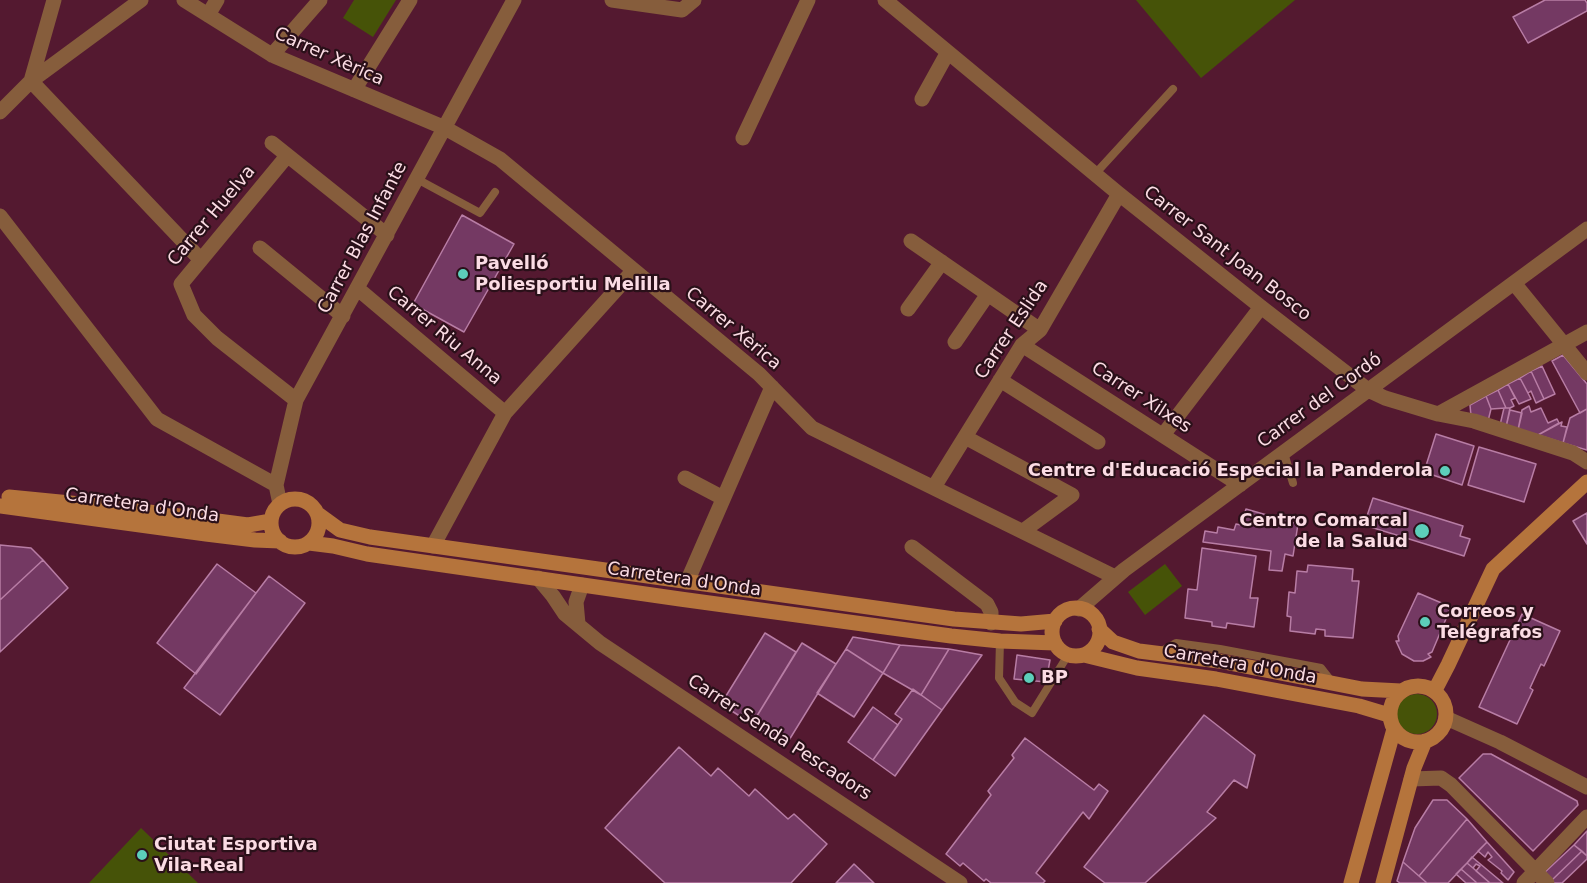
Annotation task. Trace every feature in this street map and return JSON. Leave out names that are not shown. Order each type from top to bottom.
[{"type":"main road","points":[[1434,690],[1493,569],[1586,484]]},
{"type":"main road","name":"Carretera d'Onda","points":[[0,496],[111,507],[248,525],[271,521]]},
{"type":"main road","points":[[287,500],[302,500],[314,507],[318,514],[319,530],[309,543],[300,547],[286,545],[275,536],[272,529],[272,515],[280,504],[287,500]]},
{"type":"main road","name":"Carretera d'Onda","points":[[0,506],[206,534],[280,541]]},
{"type":"main road","name":"Carretera d'Onda","points":[[318,514],[340,530],[370,537],[991,622],[1021,624],[1055,621]]},
{"type":"main road","name":"Carretera d'Onda","points":[[309,543],[367,554],[538,579],[940,634],[1000,641],[1054,643]]},
{"type":"main road","points":[[1079,609],[1093,616],[1099,629],[1099,637],[1091,651],[1076,655],[1058,649],[1052,636],[1052,628],[1059,615],[1065,611],[1079,609]]},
{"type":"main road","name":"Carretera d'Onda","points":[[1099,629],[1113,642],[1139,651],[1219,662],[1362,690],[1401,691]]},
{"type":"main road","name":"Carretera d'Onda","points":[[1076,655],[1137,668],[1216,679],[1359,706],[1392,722]]},
{"type":"main road","points":[[1351,883],[1392,722],[1392,701],[1401,691],[1414,686],[1425,686],[1434,690],[1441,697],[1446,708],[1443,728],[1435,736],[1425,741],[1413,742],[1402,738],[1392,722]]},
{"type":"main road","points":[[1383,883],[1411,779],[1425,741]]},
{"type":"street","points":[[31,81],[54,0]]},
{"type":"street","points":[[0,112],[31,81],[141,0]]},
{"type":"street","name":"Carrer Xèrica","points":[[184,0],[272,55],[445,128],[500,159],[759,374],[812,428],[1115,577]]},
{"type":"street","points":[[208,15],[217,0]]},
{"type":"street","points":[[272,55],[320,0]]},
{"type":"street","points":[[354,90],[410,0]]},
{"type":"street","name":"Carrer Blas Infante","points":[[280,504],[276,485],[296,400],[514,0]]},
{"type":"street","points":[[612,0],[682,10],[694,0]]},
{"type":"street","points":[[743,138],[808,0]]},
{"type":"street","name":"Carrer Sant Joan Bosco","points":[[895,3],[948,52],[1119,194],[1368,390],[1385,398],[1438,414],[1474,421],[1573,453],[1587,462]]},
{"type":"street","points":[[922,99],[948,52]]},
{"type":"street","points":[[31,81],[201,260]]},
{"type":"street","points":[[272,143],[387,235]]},
{"type":"street","name":"Carrer Huelva","points":[[287,156],[181,284],[194,315],[217,338],[296,400]]},
{"type":"street","name":"Carrer Eslida","points":[[934,487],[1022,345],[1040,330],[1119,194]]},
{"type":"street","points":[[0,216],[156,419],[276,485]]},
{"type":"street","name":"Carrer del Cordó","points":[[1079,609],[1115,577],[1587,229]]},
{"type":"street","points":[[911,241],[1040,330]]},
{"type":"street","points":[[260,248],[343,316]]},
{"type":"street","points":[[908,309],[942,262]]},
{"type":"street","points":[[433,546],[505,413],[633,271]]},
{"type":"street","points":[[1514,283],[1587,374]]},
{"type":"street","name":"Carrer Riu Anna","points":[[358,289],[505,413]]},
{"type":"street","points":[[955,342],[988,294]]},
{"type":"street","points":[[1163,435],[1261,307]]},
{"type":"street","points":[[1438,414],[1587,332]]},
{"type":"street","name":"Carrer Xilxes","points":[[1022,345],[1240,485]]},
{"type":"street","points":[[1000,380],[1098,442]]},
{"type":"street","points":[[687,582],[772,387]]},
{"type":"street","points":[[965,437],[1072,495],[1023,531]]},
{"type":"street","points":[[685,478],[723,498]]},
{"type":"street","points":[[912,547],[987,604],[991,612],[991,622]]},
{"type":"street","name":"Carrer Senda Pescadors","points":[[538,579],[565,614],[600,643],[960,883]]},
{"type":"street","points":[[578,624],[576,602],[582,585]]},
{"type":"street","points":[[1446,718],[1500,742],[1587,787]]},
{"type":"street","points":[[1411,779],[1441,778],[1547,883]]},
{"type":"street","points":[[1524,883],[1587,817]]},
{"type":"lane","points":[[1095,174],[1173,89]]},
{"type":"lane","points":[[417,179],[480,213],[495,192]]},
{"type":"lane","points":[[1284,453],[1293,483]]},
{"type":"lane","points":[[1000,641],[999,678],[1015,702],[1032,712],[1076,655]]},
{"type":"green space","points":[[354,0],[396,0],[373,37],[343,18]]},
{"type":"green space","points":[[1136,0],[1295,0],[1201,78]]},
{"type":"green space","points":[[1165,564],[1182,586],[1145,615],[1128,592]]},
{"type":"green space","points":[[1417,694],[1425,695],[1431,700],[1436,706],[1436,722],[1431,728],[1425,733],[1417,734],[1409,733],[1403,728],[1398,722],[1397,714],[1398,706],[1403,700],[1409,695]]},
{"type":"green space","name":"Ciutat Esportiva Vila-Real","points":[[141,828],[198,883],[89,883]]},
{"type":"building","points":[[1545,0],[1585,0],[1587,11],[1528,43],[1513,17]]},
{"type":"building","name":"Pavelló Poliesportiu Melilla","points":[[462,215],[514,244],[464,332],[413,304]]},
{"type":"building","points":[[1563,355],[1587,384],[1587,409],[1580,413],[1552,361]]},
{"type":"building","points":[[1542,366],[1555,394],[1544,399],[1531,371]]},
{"type":"building","points":[[1531,371],[1544,399],[1536,403],[1531,391],[1528,393],[1520,378]]},
{"type":"building","points":[[1520,378],[1531,399],[1519,404],[1508,384]]},
{"type":"building","points":[[1508,384],[1515,398],[1511,400],[1514,406],[1506,408],[1498,390]]},
{"type":"building","points":[[1498,390],[1506,408],[1491,409],[1486,396]]},
{"type":"building","points":[[1486,396],[1491,409],[1488,421],[1471,416],[1470,405]]},
{"type":"building","points":[[1529,406],[1531,412],[1541,408],[1548,423],[1557,419],[1559,423],[1538,435],[1518,430],[1522,410]]},
{"type":"building","points":[[1504,408],[1510,408],[1506,427],[1500,425]]},
{"type":"building","points":[[1587,409],[1587,450],[1563,443],[1570,418]]},
{"type":"building","points":[[1510,410],[1522,413],[1518,430],[1506,427]]},
{"type":"building","points":[[1562,422],[1561,426],[1567,427],[1563,443],[1538,435]]},
{"type":"building","points":[[1436,434],[1474,446],[1462,485],[1424,472]]},
{"type":"building","points":[[1479,447],[1536,464],[1524,502],[1468,485]]},
{"type":"building","name":"Centro Comarcal de la Salud","points":[[1373,498],[1463,526],[1460,536],[1470,539],[1464,556],[1364,525]]},
{"type":"building","points":[[1246,509],[1298,524],[1293,556],[1285,554],[1282,571],[1269,570],[1271,551],[1203,542],[1205,531],[1217,533],[1218,527],[1234,530],[1236,524],[1241,525]]},
{"type":"building","points":[[1587,513],[1587,544],[1573,521]]},
{"type":"building","points":[[0,545],[31,548],[43,560],[0,600]]},
{"type":"building","points":[[1202,548],[1256,556],[1250,598],[1258,598],[1254,627],[1227,623],[1226,628],[1212,626],[1212,622],[1185,618],[1188,589],[1197,590]]},
{"type":"building","points":[[43,560],[68,588],[0,652],[0,600]]},
{"type":"building","points":[[217,564],[256,593],[196,674],[157,643]]},
{"type":"building","points":[[1308,565],[1353,569],[1352,581],[1359,581],[1353,638],[1325,636],[1325,630],[1316,629],[1315,634],[1290,631],[1291,617],[1287,616],[1289,592],[1295,593],[1297,571],[1307,572]]},
{"type":"building","points":[[269,576],[305,603],[220,715],[184,688]]},
{"type":"building","name":"Correos y Telégrafos","points":[[1418,593],[1451,607],[1432,652],[1428,654],[1431,657],[1423,661],[1414,661],[1402,654],[1396,641],[1399,641],[1398,636]]},
{"type":"building","points":[[1522,614],[1560,631],[1544,666],[1541,664],[1530,688],[1533,690],[1517,724],[1479,707]]},
{"type":"building","points":[[765,633],[796,652],[752,724],[721,704]]},
{"type":"building","points":[[853,637],[900,645],[883,673],[846,649]]},
{"type":"building","points":[[802,643],[836,664],[786,745],[752,724]]},
{"type":"building","points":[[900,645],[949,649],[921,695],[883,673]]},
{"type":"building","points":[[846,649],[883,673],[854,717],[817,693]]},
{"type":"building","points":[[949,649],[982,655],[942,710],[921,695]]},
{"type":"building","points":[[1017,655],[1050,660],[1046,682],[1014,679]]},
{"type":"building","points":[[913,689],[942,710],[895,776],[873,760],[902,719],[895,714]]},
{"type":"building","points":[[873,707],[898,725],[873,760],[848,742]]},
{"type":"building","points":[[1204,715],[1255,755],[1247,788],[1234,780],[1207,812],[1216,818],[1145,883],[1105,883],[1084,867]]},
{"type":"building","points":[[1025,738],[1094,790],[1099,784],[1108,791],[1089,819],[1083,812],[1036,873],[1045,881],[1043,883],[991,883],[986,879],[984,881],[963,863],[960,866],[946,854],[991,795],[988,791],[1014,758],[1012,755]]},
{"type":"building","points":[[679,747],[711,776],[718,768],[749,796],[755,789],[788,819],[794,814],[827,844],[791,883],[665,883],[605,828]]},
{"type":"building","points":[[1483,754],[1491,754],[1577,801],[1578,805],[1533,851],[1459,778]]},
{"type":"building","points":[[1433,800],[1447,800],[1467,819],[1419,876],[1403,862],[1415,828]]},
{"type":"building","points":[[1467,819],[1487,842],[1448,883],[1427,883],[1419,876]]},
{"type":"building","points":[[1587,831],[1587,856],[1574,845]]},
{"type":"building","points":[[1487,842],[1514,872],[1508,880],[1501,873],[1502,871],[1488,860],[1492,857],[1488,852],[1485,857],[1478,851]]},
{"type":"building","points":[[1574,845],[1582,851],[1552,880],[1544,873]]},
{"type":"building","points":[[1582,851],[1587,859],[1562,883],[1554,883],[1552,880]]},
{"type":"building","points":[[1472,857],[1503,883],[1490,883],[1476,871],[1480,866],[1476,864],[1473,868],[1467,863]]},
{"type":"building","points":[[1403,862],[1427,883],[1397,881]]},
{"type":"building","points":[[1467,863],[1490,883],[1477,883],[1461,869]]},
{"type":"building","points":[[854,864],[874,883],[836,883]]},
{"type":"building","points":[[1461,869],[1477,883],[1466,883],[1456,874]]},
{"type":"place","name":"Pavelló Poliesportiu Melilla","points":[[463,274]]},
{"type":"place","name":"Centre d'Educació Especial la Panderola","points":[[1445,471]]},
{"type":"place","name":"Centro Comarcal de la Salud","points":[[1422,531]]},
{"type":"place","name":"Correos y Telégrafos","points":[[1425,622]]},
{"type":"place","name":"BP","points":[[1029,678]]},
{"type":"place","name":"Ciutat Esportiva Vila-Real","points":[[142,855]]}]
